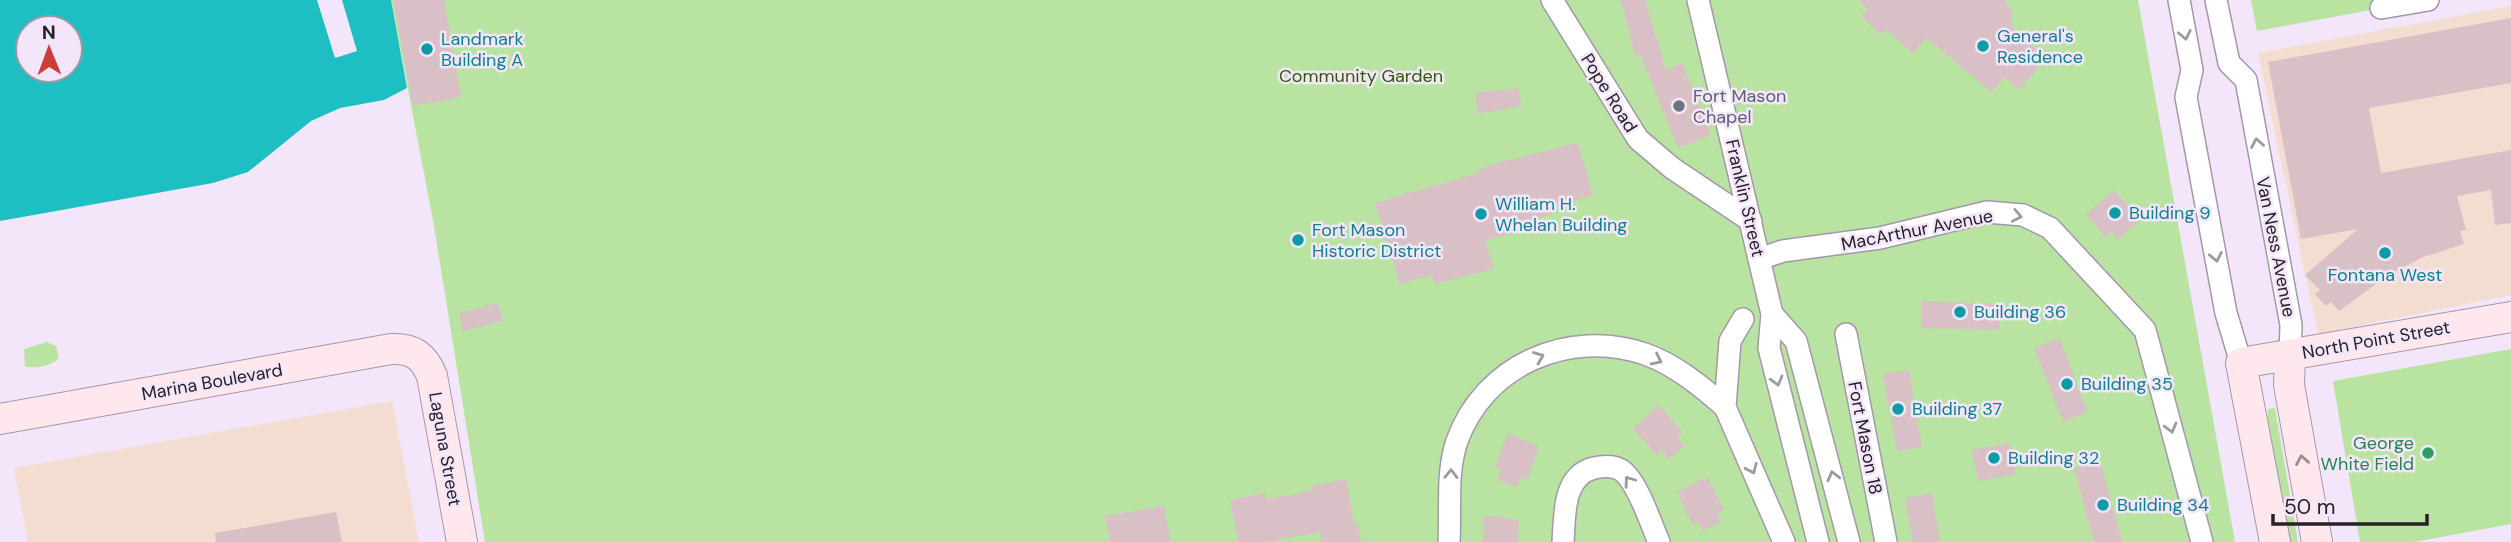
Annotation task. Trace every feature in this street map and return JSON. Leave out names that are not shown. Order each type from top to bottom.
[{"type":"street","name":"Pope Road","points":[[1552,0],[1638,139],[1672,169],[1751,221]]},
{"type":"street","name":"Franklin Street","points":[[1698,0],[1772,314],[1769,348],[1818,542]]},
{"type":"street","points":[[2179,0],[2192,70],[2186,97],[2227,313],[2242,363],[2275,542]]},
{"type":"street","name":"Van Ness Avenue","points":[[2216,0],[2229,63],[2245,80],[2291,325],[2289,385],[2317,542]]},
{"type":"street","points":[[2381,8],[2428,0]]},
{"type":"street","points":[[2192,70],[2229,63]]},
{"type":"street","name":"MacArthur Avenue","points":[[1759,259],[1783,251],[1880,239],[1987,212],[2023,215],[2050,228],[2145,330],[2202,542]]},
{"type":"street","name":"Franklin Street","points":[[1772,314],[1796,341],[1849,542]]},
{"type":"street","name":"North Point Street","points":[[2242,363],[2511,317]]},
{"type":"street","points":[[1743,319],[1730,341],[1725,407],[1784,542]]},
{"type":"street","name":"Fort Mason 18","points":[[1846,334],[1886,542]]},
{"type":"street","points":[[1449,542],[1451,463],[1471,411],[1493,384],[1535,358],[1556,350],[1591,344],[1646,355],[1692,381],[1725,407]]},
{"type":"street","name":"Marina Boulevard","points":[[0,419],[391,349],[406,349],[422,358]]},
{"type":"street","name":"Laguna Street","points":[[422,358],[432,376],[462,542]]},
{"type":"street","points":[[1563,542],[1566,502],[1573,482],[1586,470],[1605,466],[1622,470],[1635,487],[1659,542]]},
{"type":"shaded area","points":[[2511,6],[2511,295],[2318,334],[2258,53]]},
{"type":"shaded area","points":[[392,401],[419,542],[28,542],[14,468]]},
{"type":"green space","name":"Community Garden","points":[[391,0],[2138,0],[2235,542],[485,542],[434,226]]},
{"type":"green space","points":[[2251,0],[2375,0],[2376,9],[2257,31]]},
{"type":"green space","points":[[47,342],[56,346],[59,358],[43,366],[25,366],[24,349]]},
{"type":"green space","name":"George White Field","points":[[2511,349],[2511,524],[2414,542],[2360,542],[2333,381]]},
{"type":"green space","points":[[2275,408],[2298,542],[2290,542],[2268,420],[2268,409]]},
{"type":"water","points":[[0,0],[391,0],[407,88],[384,100],[340,108],[311,121],[248,172],[213,183],[0,221]]},
{"type":"pier","points":[[317,0],[342,0],[357,51],[335,58]]},
{"type":"building","name":"Landmark Building A","points":[[393,0],[444,0],[461,97],[413,106]]},
{"type":"building","points":[[1621,0],[1645,0],[1666,70],[1682,63],[1711,135],[1678,148],[1640,54],[1635,55]]},
{"type":"building","name":"General's Residence","points":[[1859,0],[2004,0],[2012,11],[2011,26],[2046,58],[2019,90],[2005,77],[1991,92],[1927,38],[1913,53],[1886,29],[1881,35],[1861,16],[1868,9]]},
{"type":"building","points":[[2511,18],[2511,83],[2369,108],[2381,173],[2511,150],[2511,223],[2495,225],[2491,190],[2457,196],[2466,230],[2460,231],[2464,244],[2423,257],[2390,274],[2339,311],[2331,302],[2326,306],[2315,294],[2320,290],[2305,275],[2358,229],[2301,239],[2268,62]]},
{"type":"building","points":[[1519,88],[1521,106],[1478,114],[1475,93]]},
{"type":"building","name":"William H. Whelan Building","points":[[1578,143],[1593,195],[1551,208],[1552,213],[1523,225],[1524,230],[1485,241],[1494,269],[1434,284],[1432,275],[1400,284],[1375,203],[1472,175],[1497,163]]},
{"type":"building","name":"Building 9","points":[[2114,190],[2140,220],[2118,239],[2111,231],[2105,237],[2086,214]]},
{"type":"building","name":"Building 36","points":[[1922,301],[2000,304],[1999,330],[1921,328]]},
{"type":"building","points":[[498,303],[503,321],[463,331],[459,313]]},
{"type":"building","name":"Building 35","points":[[2060,338],[2087,412],[2063,422],[2034,348]]},
{"type":"building","name":"Building 37","points":[[1909,370],[1922,447],[1897,451],[1883,374]]},
{"type":"building","points":[[1658,405],[1683,432],[1677,437],[1684,445],[1669,459],[1662,451],[1657,455],[1633,429]]},
{"type":"building","points":[[1508,433],[1539,447],[1527,480],[1520,478],[1517,487],[1497,480],[1501,470],[1495,468]]},
{"type":"building","name":"Building 32","points":[[2010,443],[2016,474],[1978,481],[1972,450]]},
{"type":"building","name":"Building 34","points":[[2101,463],[2122,542],[2094,542],[2074,468]]},
{"type":"building","points":[[1708,477],[1724,510],[1717,513],[1721,522],[1703,531],[1699,522],[1692,524],[1677,492]]},
{"type":"building","points":[[1346,479],[1354,524],[1358,523],[1361,542],[1321,542],[1320,532],[1265,542],[1238,542],[1230,500],[1265,493],[1266,499],[1312,491],[1311,486]]},
{"type":"building","points":[[1932,493],[1940,542],[1913,542],[1905,498]]},
{"type":"building","points":[[1164,506],[1171,542],[1110,542],[1105,516]]},
{"type":"building","points":[[336,512],[342,542],[216,542],[215,533]]},
{"type":"building","points":[[1484,515],[1519,520],[1518,542],[1483,542]]},
{"type":"place","name":"General's Residence","points":[[1983,46]]},
{"type":"place","name":"Landmark Building A","points":[[427,49]]},
{"type":"place","name":"Fort Mason Chapel","points":[[1679,106]]},
{"type":"place","name":"Building 9","points":[[2115,213]]},
{"type":"place","name":"William H. Whelan Building","points":[[1481,214]]},
{"type":"place","name":"Fort Mason Historic District","points":[[1298,240]]},
{"type":"place","name":"Fontana West","points":[[2385,253]]},
{"type":"place","name":"Building 36","points":[[1960,312]]},
{"type":"place","name":"Building 35","points":[[2067,384]]},
{"type":"place","name":"Building 37","points":[[1898,409]]},
{"type":"place","name":"George White Field","points":[[2428,453]]},
{"type":"place","name":"Building 32","points":[[1994,458]]},
{"type":"place","name":"Building 34","points":[[2103,505]]}]
